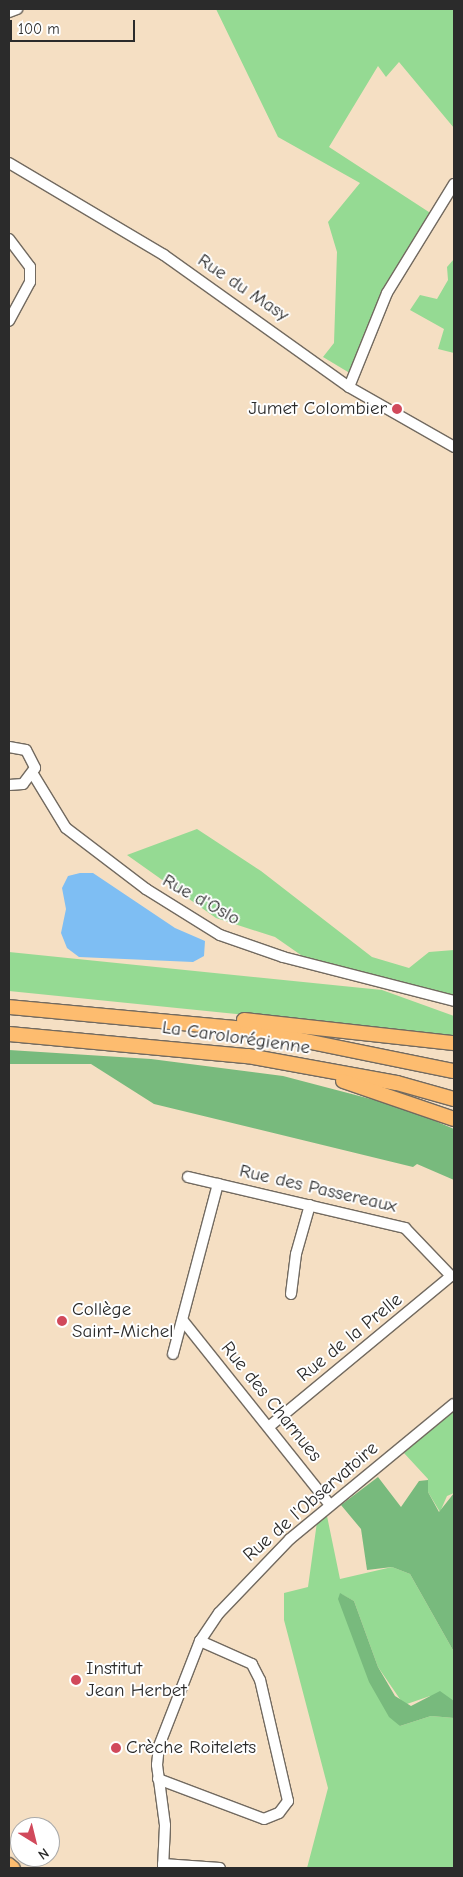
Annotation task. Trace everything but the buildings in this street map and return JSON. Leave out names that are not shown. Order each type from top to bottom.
[{"type":"highway","name":"La Carolorégienne","points":[[9,1007],[168,1020],[320,1040],[454,1071]]},
{"type":"highway","points":[[168,1020],[195,1015],[454,1043]]},
{"type":"highway","name":"La Carolorégienne","points":[[9,1034],[174,1047],[323,1069],[454,1099]]},
{"type":"highway","points":[[323,1069],[339,1080],[454,1119]]},
{"type":"main road","points":[[9,1864],[14,1868]]},
{"type":"street","points":[[9,12],[17,9]]},
{"type":"street","name":"Rue du Masy","points":[[9,163],[164,255],[349,386],[454,447]]},
{"type":"street","points":[[349,386],[387,293],[454,184]]},
{"type":"street","points":[[9,238],[30,267],[30,282],[9,321]]},
{"type":"street","name":"Rue d'Oslo","points":[[9,747],[20,747],[31,755],[33,774],[66,828],[146,889],[220,935],[292,960],[454,1001]]},
{"type":"street","points":[[9,785],[23,784],[33,774]]},
{"type":"street","name":"Rue des Passereaux","points":[[188,1177],[405,1228],[451,1276]]},
{"type":"street","points":[[173,1354],[184,1322],[218,1184]]},
{"type":"street","points":[[291,1294],[296,1254],[310,1205]]},
{"type":"street","name":"Rue de la Prelle","points":[[270,1426],[451,1276]]},
{"type":"street","name":"Rue des Charnues","points":[[184,1322],[270,1426],[330,1505]]},
{"type":"street","name":"Rue de l'Observatoire","points":[[163,1866],[165,1825],[158,1779],[163,1727],[200,1641],[257,1571],[330,1505],[454,1404]]},
{"type":"street","points":[[158,1779],[264,1819],[279,1813],[288,1801],[260,1680],[252,1664],[200,1641]]},
{"type":"street","points":[[163,1866],[220,1868]]},
{"type":"green space","points":[[216,9],[454,9],[454,128],[399,62],[386,77],[378,66],[329,147],[435,216],[384,301],[353,375],[323,357],[334,343],[337,252],[328,222],[360,183],[278,137]]},
{"type":"green space","points":[[454,259],[454,353],[438,349],[444,329],[410,310],[420,295],[437,299],[448,280],[447,267]]},
{"type":"green space","points":[[197,829],[261,871],[372,957],[409,968],[429,952],[454,950],[454,1002],[308,960],[275,937],[216,918],[127,855]]},
{"type":"green space","points":[[9,952],[382,990],[454,1016],[454,1036],[9,991]]},
{"type":"green space","points":[[9,1050],[151,1059],[283,1076],[405,1108],[454,1129],[454,1180],[417,1164],[413,1167],[154,1104],[91,1064],[9,1064]]},
{"type":"green space","points":[[454,1409],[454,1493],[447,1496],[440,1512],[428,1492],[428,1479],[404,1453]]},
{"type":"green space","points":[[378,1477],[401,1507],[419,1481],[428,1480],[428,1492],[439,1512],[454,1493],[454,1652],[410,1574],[392,1567],[367,1570],[361,1529],[341,1505]]},
{"type":"green space","points":[[327,1516],[340,1579],[392,1567],[410,1574],[454,1652],[454,1701],[430,1696],[404,1705],[378,1667],[354,1601],[341,1594],[400,1726],[431,1716],[454,1718],[454,1868],[307,1868],[328,1788],[284,1620],[284,1593],[308,1587],[317,1522]]},
{"type":"green space","points":[[340,1593],[354,1601],[378,1667],[395,1696],[411,1706],[440,1691],[454,1701],[454,1718],[431,1716],[400,1726],[389,1717],[369,1682],[338,1599]]},
{"type":"water","points":[[80,873],[93,873],[175,928],[205,941],[204,956],[193,962],[79,957],[67,948],[61,933],[66,909],[62,888],[68,876]]},
{"type":"place","name":"Jumet Colombier","points":[[397,409]]},
{"type":"place","name":"Collège Saint-Michel","points":[[62,1321]]},
{"type":"place","name":"Institut Jean Herbet","points":[[76,1680]]},
{"type":"place","name":"Crèche Roitelets","points":[[116,1748]]}]
